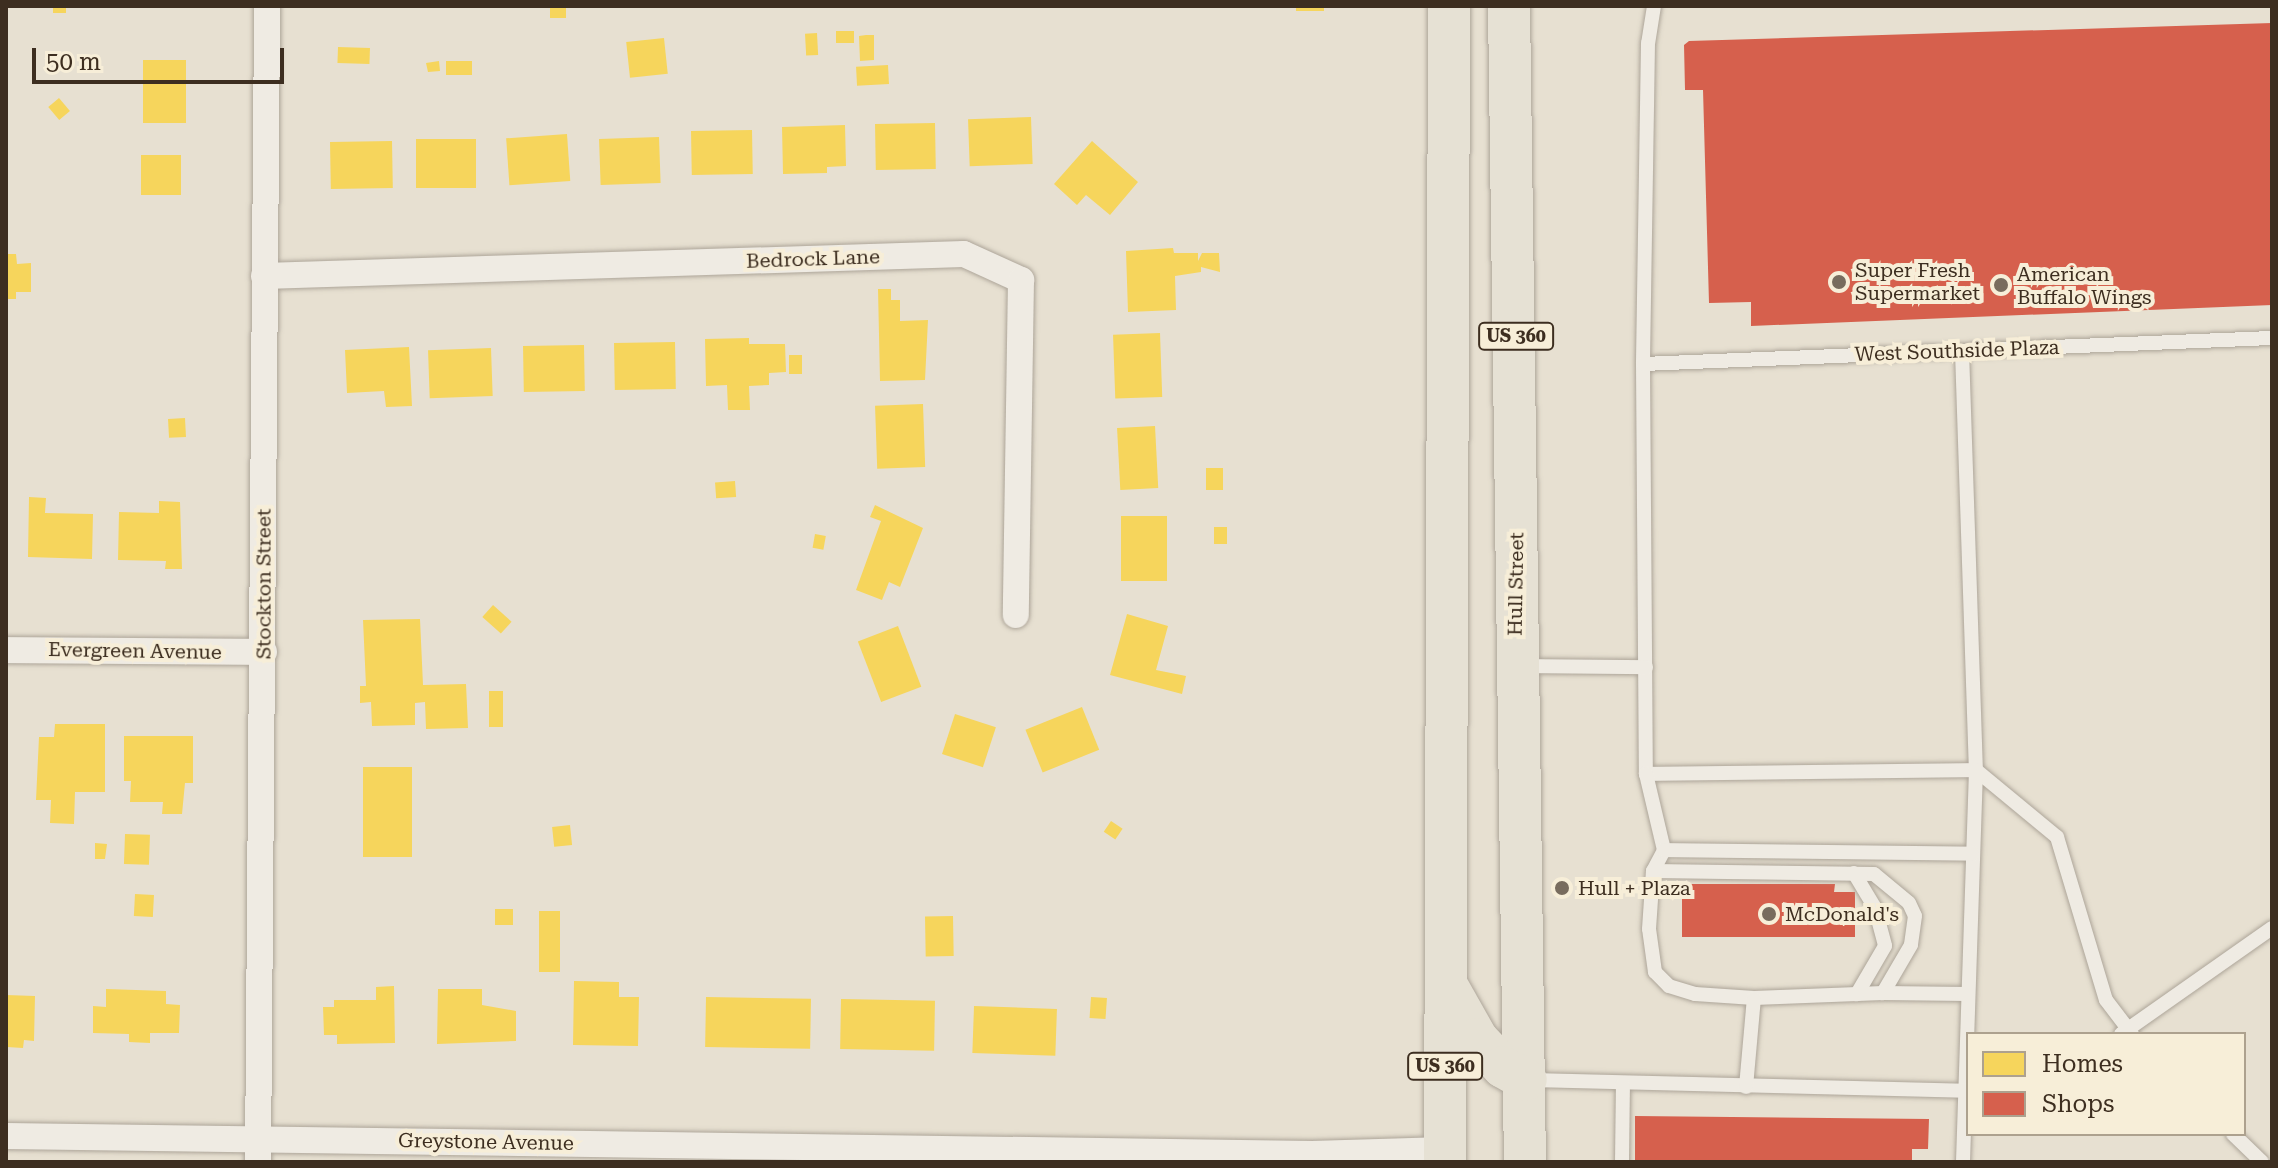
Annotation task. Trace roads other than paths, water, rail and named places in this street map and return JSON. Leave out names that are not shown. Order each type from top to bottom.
[{"type":"main road","name":"US 360","points":[[1449,6],[1445,983],[1451,1158]]},
{"type":"main road","name":"Hull Street","points":[[1509,6],[1518,462],[1515,667],[1526,1080],[1525,1162]]},
{"type":"main road","points":[[1445,983],[1477,1039],[1503,1067],[1526,1080]]},
{"type":"street","name":"Stockton Street","points":[[258,1150],[267,6]]},
{"type":"street","name":"Bedrock Lane","points":[[264,276],[964,254],[993,267],[1021,280],[1016,615]]},
{"type":"street","name":"Evergreen Avenue","points":[[6,650],[264,652]]},
{"type":"street","name":"Greystone Avenue","points":[[6,1136],[258,1150],[1451,1158]]},
{"type":"lane","points":[[1654,6],[1648,43],[1643,364],[1646,774],[1664,850],[1653,871],[1649,929],[1655,972],[1669,986],[1695,994],[1754,998],[1883,993],[1967,994]]},
{"type":"lane","name":"West Southside Plaza","points":[[1643,364],[2272,338]]},
{"type":"lane","points":[[1962,351],[1976,770],[1966,1032]]},
{"type":"lane","points":[[1515,667],[1646,667]]},
{"type":"lane","points":[[1646,774],[1976,770],[2057,837],[2106,1000],[2127,1032],[2272,928]]},
{"type":"lane","points":[[1664,850],[1892,850],[1972,854]]},
{"type":"lane","points":[[1653,871],[1874,874],[1909,903],[1915,916],[1911,945],[1883,993]]},
{"type":"lane","points":[[1854,873],[1875,908],[1885,946],[1857,994]]},
{"type":"lane","points":[[1746,1087],[1754,998]]},
{"type":"lane","points":[[1963,1162],[1966,1042]]},
{"type":"lane","points":[[1526,1080],[1623,1085],[1965,1091]]},
{"type":"lane","points":[[1622,1162],[1623,1085]]},
{"type":"lane","points":[[2235,1136],[2262,1162]]},
{"type":"place","name":"Super Fresh Supermarket","points":[[1839,282]]},
{"type":"place","name":"American Buffalo Wings","points":[[2001,285]]},
{"type":"place","name":"Hull + Plaza","points":[[1562,888]]},
{"type":"place","name":"McDonald's","points":[[1769,914]]}]
